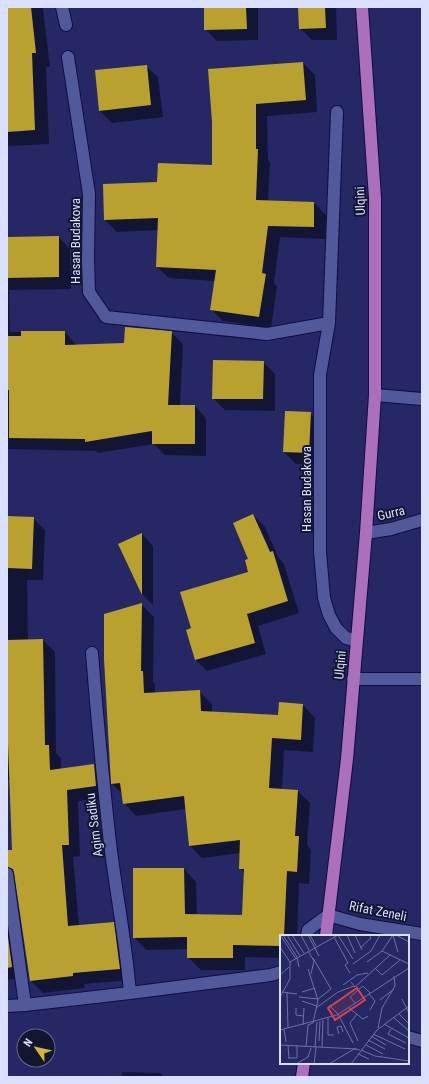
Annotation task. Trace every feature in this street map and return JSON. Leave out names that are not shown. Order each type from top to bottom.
[{"type":"main road","name":"Ulqini","points":[[326,935],[347,759],[366,533],[375,395],[375,198],[362,7]]},
{"type":"main road","points":[[302,1077],[304,1064]]},
{"type":"street","points":[[62,7],[66,25]]},
{"type":"street","name":"Hasan Budakova","points":[[68,56],[89,194],[89,292],[106,317],[267,334],[329,323]]},
{"type":"street","name":"Hasan Budakova","points":[[337,112],[329,323],[320,375],[319,504],[321,567],[324,598],[329,615],[336,628],[346,638],[356,640]]},
{"type":"street","points":[[375,395],[422,399]]},
{"type":"street","name":"Gurra","points":[[366,533],[391,529],[422,520]]},
{"type":"street","name":"Agim Sadiku","points":[[92,653],[98,736],[108,829],[128,966],[130,993]]},
{"type":"street","points":[[353,679],[422,679]]},
{"type":"street","points":[[7,874],[25,1005]]},
{"type":"street","points":[[307,935],[308,930],[328,915]]},
{"type":"street","name":"Rifat Zeneli","points":[[328,915],[360,924],[422,934]]},
{"type":"street","points":[[7,1006],[130,993],[271,975],[280,972]]},
{"type":"street","points":[[409,1037],[422,1041]]},
{"type":"building","points":[[7,7],[31,7],[36,53],[32,53],[35,130],[7,132]]},
{"type":"building","points":[[204,7],[246,7],[247,29],[204,30]]},
{"type":"building","points":[[298,7],[325,7],[326,28],[299,29]]},
{"type":"building","points":[[303,62],[306,100],[256,104],[256,149],[258,149],[256,200],[314,202],[314,227],[268,226],[262,273],[266,274],[259,317],[210,310],[216,270],[156,267],[158,218],[104,220],[103,184],[157,182],[158,163],[212,165],[212,122],[208,69]]},
{"type":"building","points":[[147,65],[151,105],[99,111],[95,70]]},
{"type":"building","points":[[59,236],[59,277],[7,278],[7,237]]},
{"type":"building","points":[[125,327],[172,331],[168,405],[195,405],[195,444],[152,444],[152,431],[85,442],[85,439],[9,438],[7,336],[21,336],[21,331],[65,331],[65,345],[124,343]]},
{"type":"building","points":[[213,360],[264,361],[263,399],[212,399]]},
{"type":"building","points":[[285,411],[311,412],[309,453],[283,452]]},
{"type":"building","points":[[253,514],[270,552],[273,551],[288,601],[247,614],[255,643],[195,660],[186,630],[191,628],[180,592],[248,572],[245,560],[248,559],[233,523]]},
{"type":"building","points":[[7,516],[34,517],[32,569],[7,568]]},
{"type":"building","points":[[142,533],[142,595],[118,544]]},
{"type":"building","points":[[142,603],[141,671],[143,671],[144,693],[200,690],[201,711],[278,715],[279,702],[303,704],[301,740],[272,738],[269,788],[298,790],[295,836],[299,836],[297,872],[287,871],[284,935],[280,935],[280,946],[233,945],[233,958],[187,958],[187,937],[133,938],[133,868],[184,868],[185,914],[242,915],[244,869],[239,869],[240,840],[189,846],[184,796],[123,804],[120,783],[111,784],[104,659],[104,614]]},
{"type":"building","points":[[43,639],[45,745],[49,745],[50,770],[94,764],[96,786],[67,790],[69,845],[62,845],[68,926],[114,922],[120,969],[73,973],[73,976],[30,981],[14,873],[13,869],[7,867],[7,850],[12,850],[7,717],[7,640]]},
{"type":"building","points":[[7,929],[12,967],[7,968]]}]
